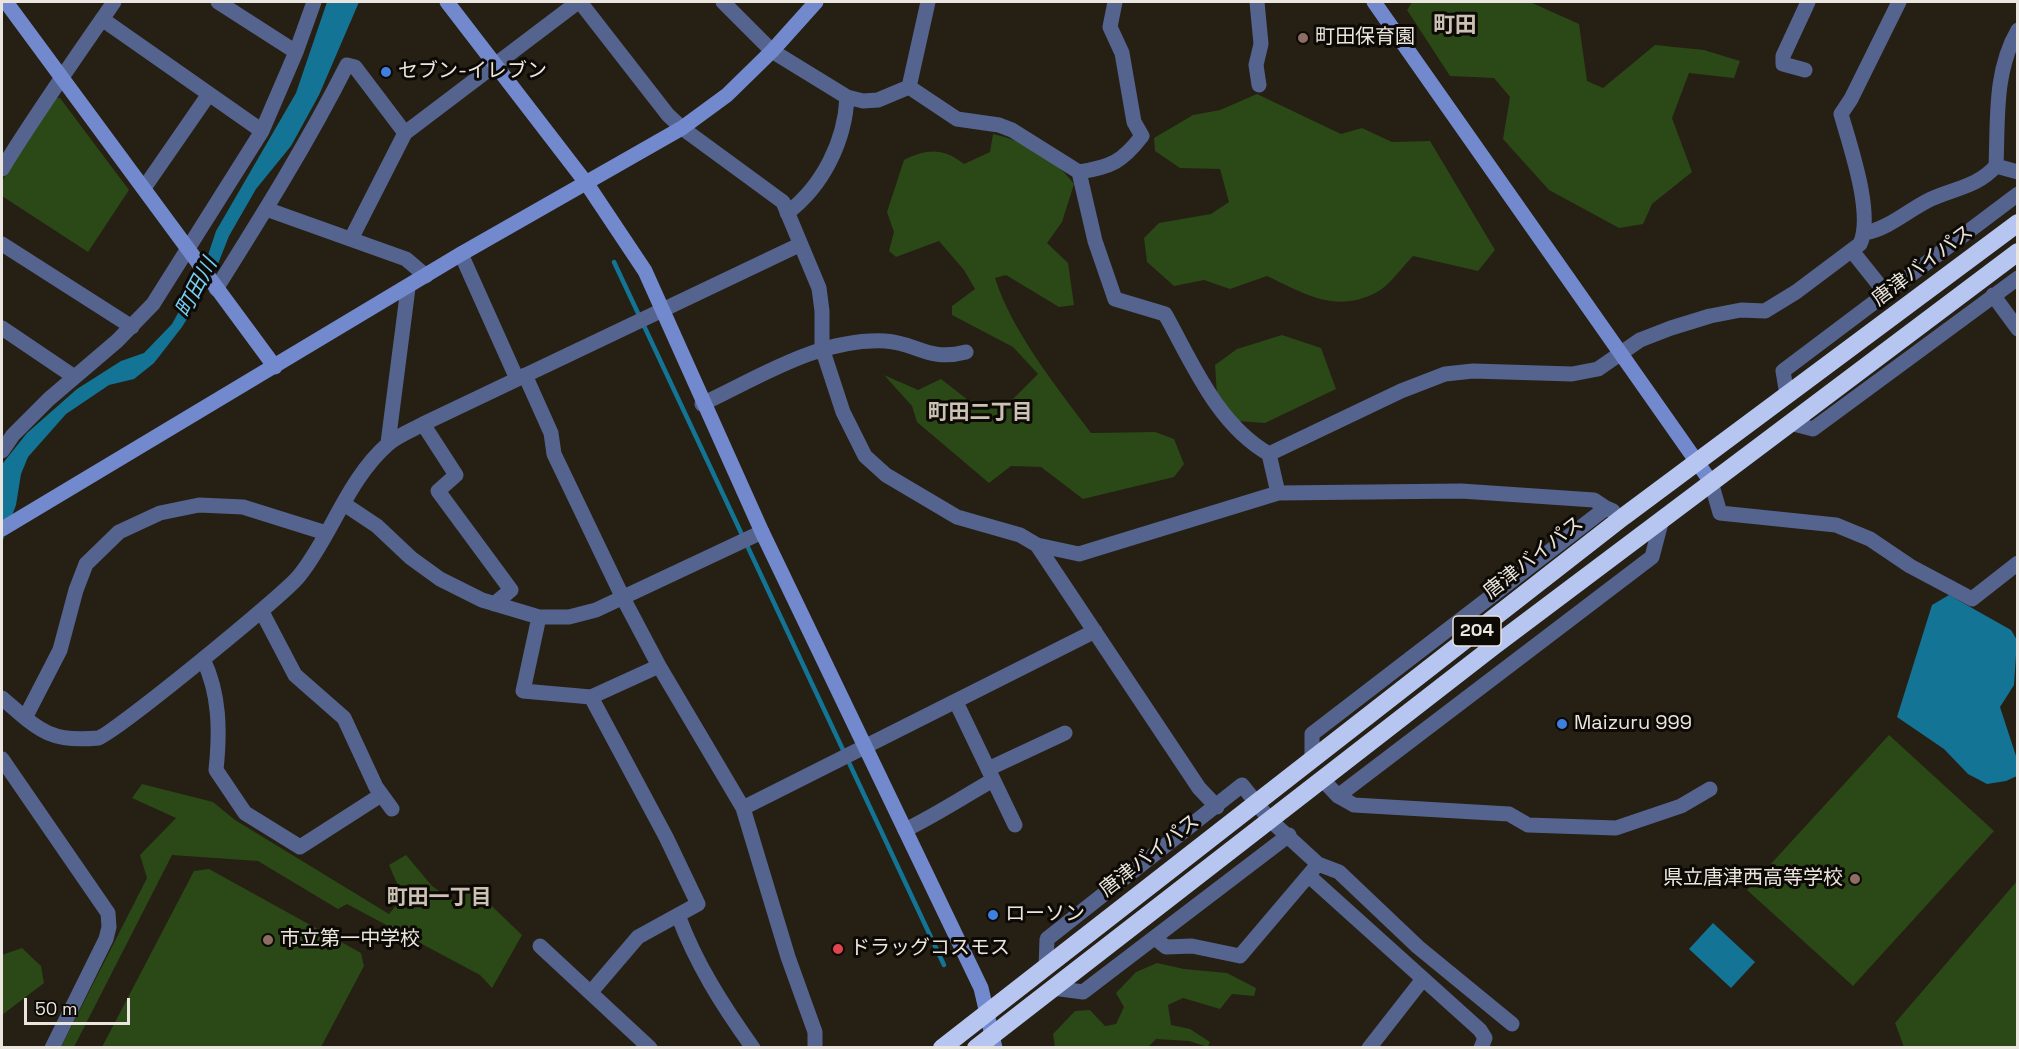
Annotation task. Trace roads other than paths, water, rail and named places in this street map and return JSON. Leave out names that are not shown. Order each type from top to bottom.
[{"type":"highway","name":"唐津バイパス","points":[[942,1047],[1623,517],[2018,223]]},
{"type":"highway","name":"204","points":[[976,1047],[994,1041],[1053,988],[1270,820],[1662,519],[2018,252]]},
{"type":"street","points":[[6,2],[275,367]]},
{"type":"street","points":[[4,158],[62,79],[114,2]]},
{"type":"street","points":[[218,2],[296,52]]},
{"type":"street","points":[[447,2],[587,184],[645,271],[702,404],[749,538],[865,748],[905,830],[981,988],[989,1012],[994,1041]]},
{"type":"street","points":[[351,239],[405,133],[579,2],[668,115],[682,128],[783,202],[799,245],[819,288],[822,311],[822,348],[843,412],[865,456],[886,475],[957,517],[1020,535],[1037,545],[1079,554],[1278,493],[1461,491],[1594,500],[1623,517]]},
{"type":"street","points":[[723,2],[772,51],[847,97],[863,101],[878,100],[909,87]]},
{"type":"street","points":[[2,529],[408,288],[461,254],[682,128],[727,95],[772,51],[816,2]]},
{"type":"street","points":[[909,87],[928,2]]},
{"type":"street","points":[[909,87],[957,119],[999,125],[1012,130],[1079,172],[1108,168],[1129,152],[1142,136],[1134,122],[1122,53],[1110,27],[1115,2]]},
{"type":"street","points":[[1257,2],[1261,44],[1256,65],[1259,85]]},
{"type":"street","points":[[1374,2],[1696,464],[1711,482],[1719,513],[1836,525],[1870,539],[1910,566],[1972,599],[2018,563]]},
{"type":"street","points":[[1804,70],[1783,64],[1782,56],[1808,2]]},
{"type":"street","points":[[1269,454],[1401,391],[1445,374],[1483,371],[1572,374],[1598,369],[1640,340],[1710,316],[1773,308],[1852,251],[1860,244],[1865,233],[1860,179],[1841,114],[1851,99],[1899,2]]},
{"type":"street","points":[[2,451],[7,431],[132,327],[153,304],[262,131],[296,52],[310,5]]},
{"type":"street","points":[[102,19],[262,131]]},
{"type":"street","points":[[1865,233],[1877,231],[1931,199],[1976,183],[1996,166],[2000,73],[2006,50],[2018,30]]},
{"type":"street","points":[[216,289],[267,209],[347,65],[354,67],[405,133]]},
{"type":"street","points":[[144,188],[209,94]]},
{"type":"street","points":[[787,213],[799,204],[824,172],[842,134],[847,97]]},
{"type":"street","points":[[1996,166],[2018,172]]},
{"type":"street","points":[[1079,172],[1095,241],[1115,299],[1165,314],[1219,409],[1254,446],[1269,454],[1278,493]]},
{"type":"street","points":[[1787,395],[1783,371],[2018,194]]},
{"type":"street","points":[[267,209],[406,259],[426,276]]},
{"type":"street","points":[[2,244],[132,327]]},
{"type":"street","points":[[2,698],[25,718],[57,738],[101,738],[262,612],[299,576],[363,472],[388,443],[423,423],[799,245]]},
{"type":"street","points":[[1852,251],[1880,286],[1891,288],[1908,305]]},
{"type":"street","points":[[461,254],[521,377],[552,433],[554,454],[623,598],[658,666],[743,808],[788,957],[815,1032],[813,1047]]},
{"type":"street","points":[[1790,423],[1813,429],[2018,278]]},
{"type":"street","points":[[388,443],[408,288]]},
{"type":"street","points":[[1993,295],[2018,328]]},
{"type":"street","points":[[1955,299],[1967,315]]},
{"type":"street","points":[[2,328],[73,376]]},
{"type":"street","points":[[702,404],[822,348],[884,341],[937,356],[966,352]]},
{"type":"street","points":[[423,423],[456,475],[438,491],[511,590],[494,604]]},
{"type":"street","points":[[344,504],[377,526],[411,558],[440,579],[494,604],[539,617],[569,616],[596,610],[749,538]]},
{"type":"street","points":[[25,718],[60,650],[76,590],[86,564],[119,532],[160,513],[200,506],[243,507],[326,533]]},
{"type":"street","points":[[1312,757],[1312,734],[1606,508]]},
{"type":"street","points":[[1338,796],[1652,556],[1662,519]]},
{"type":"street","points":[[1037,545],[1199,788],[1217,807]]},
{"type":"street","points":[[262,612],[295,675],[344,718],[381,795],[392,809]]},
{"type":"street","points":[[539,617],[523,691],[591,697],[658,666]]},
{"type":"street","points":[[743,808],[1095,631]]},
{"type":"street","points":[[203,659],[212,678],[216,699],[219,740],[216,770],[245,813],[300,847],[381,795]]},
{"type":"street","points":[[591,697],[666,837],[698,904],[638,937],[591,992]]},
{"type":"street","points":[[956,702],[1015,825]]},
{"type":"street","points":[[905,830],[944,812],[954,801],[990,775],[1065,733]]},
{"type":"street","points":[[2,759],[108,913],[109,927],[106,939],[52,1047]]},
{"type":"street","points":[[1323,780],[1338,796],[1354,805],[1509,814],[1528,825],[1616,828],[1681,806],[1710,789]]},
{"type":"street","points":[[1046,967],[1047,939],[1242,785],[1270,820],[1318,864],[1339,872],[1418,947],[1512,1024]]},
{"type":"street","points":[[1053,988],[1083,992],[1156,939],[1289,836]]},
{"type":"street","points":[[1156,939],[1166,947],[1192,946],[1240,956],[1318,864]]},
{"type":"street","points":[[1309,876],[1480,1030],[1485,1038],[1481,1047]]},
{"type":"street","points":[[678,915],[704,973],[753,1047]]},
{"type":"street","points":[[540,946],[650,1047]]},
{"type":"street","points":[[1369,1047],[1423,979]]},
{"type":"water","name":"町田川","points":[[327,2],[359,2],[319,95],[291,146],[256,189],[229,236],[214,274],[182,327],[154,363],[134,379],[109,385],[66,414],[28,457],[21,474],[16,505],[2,543],[3,463],[27,433],[77,389],[121,361],[144,353],[172,324],[205,264],[216,231],[296,93]]},
{"type":"water","points":[[1949,595],[2011,630],[2017,640],[2014,685],[2000,707],[2017,759],[2017,776],[2006,781],[1987,784],[1968,774],[1944,749],[1897,717],[1932,605]]},
{"type":"water","points":[[1713,923],[1755,962],[1731,988],[1689,949]]},
{"type":"waterway","points":[[614,262],[944,965]]},
{"type":"place","name":"町田保育園","points":[[1303,38]]},
{"type":"place","name":"セブン-イレブン","points":[[386,72]]},
{"type":"place","name":"Maizuru 999","points":[[1562,724]]},
{"type":"place","name":"県立唐津西高等学校","points":[[1855,879]]},
{"type":"place","name":"ローソン","points":[[993,915]]},
{"type":"place","name":"市立第一中学校","points":[[268,940]]},
{"type":"place","name":"ドラッグコスモス","points":[[838,949]]},
{"type":"district","name":"町田","points":[[1455,26]]},
{"type":"district","name":"町田二丁目","points":[[980,413]]},
{"type":"district","name":"町田一丁目","points":[[439,898]]}]
